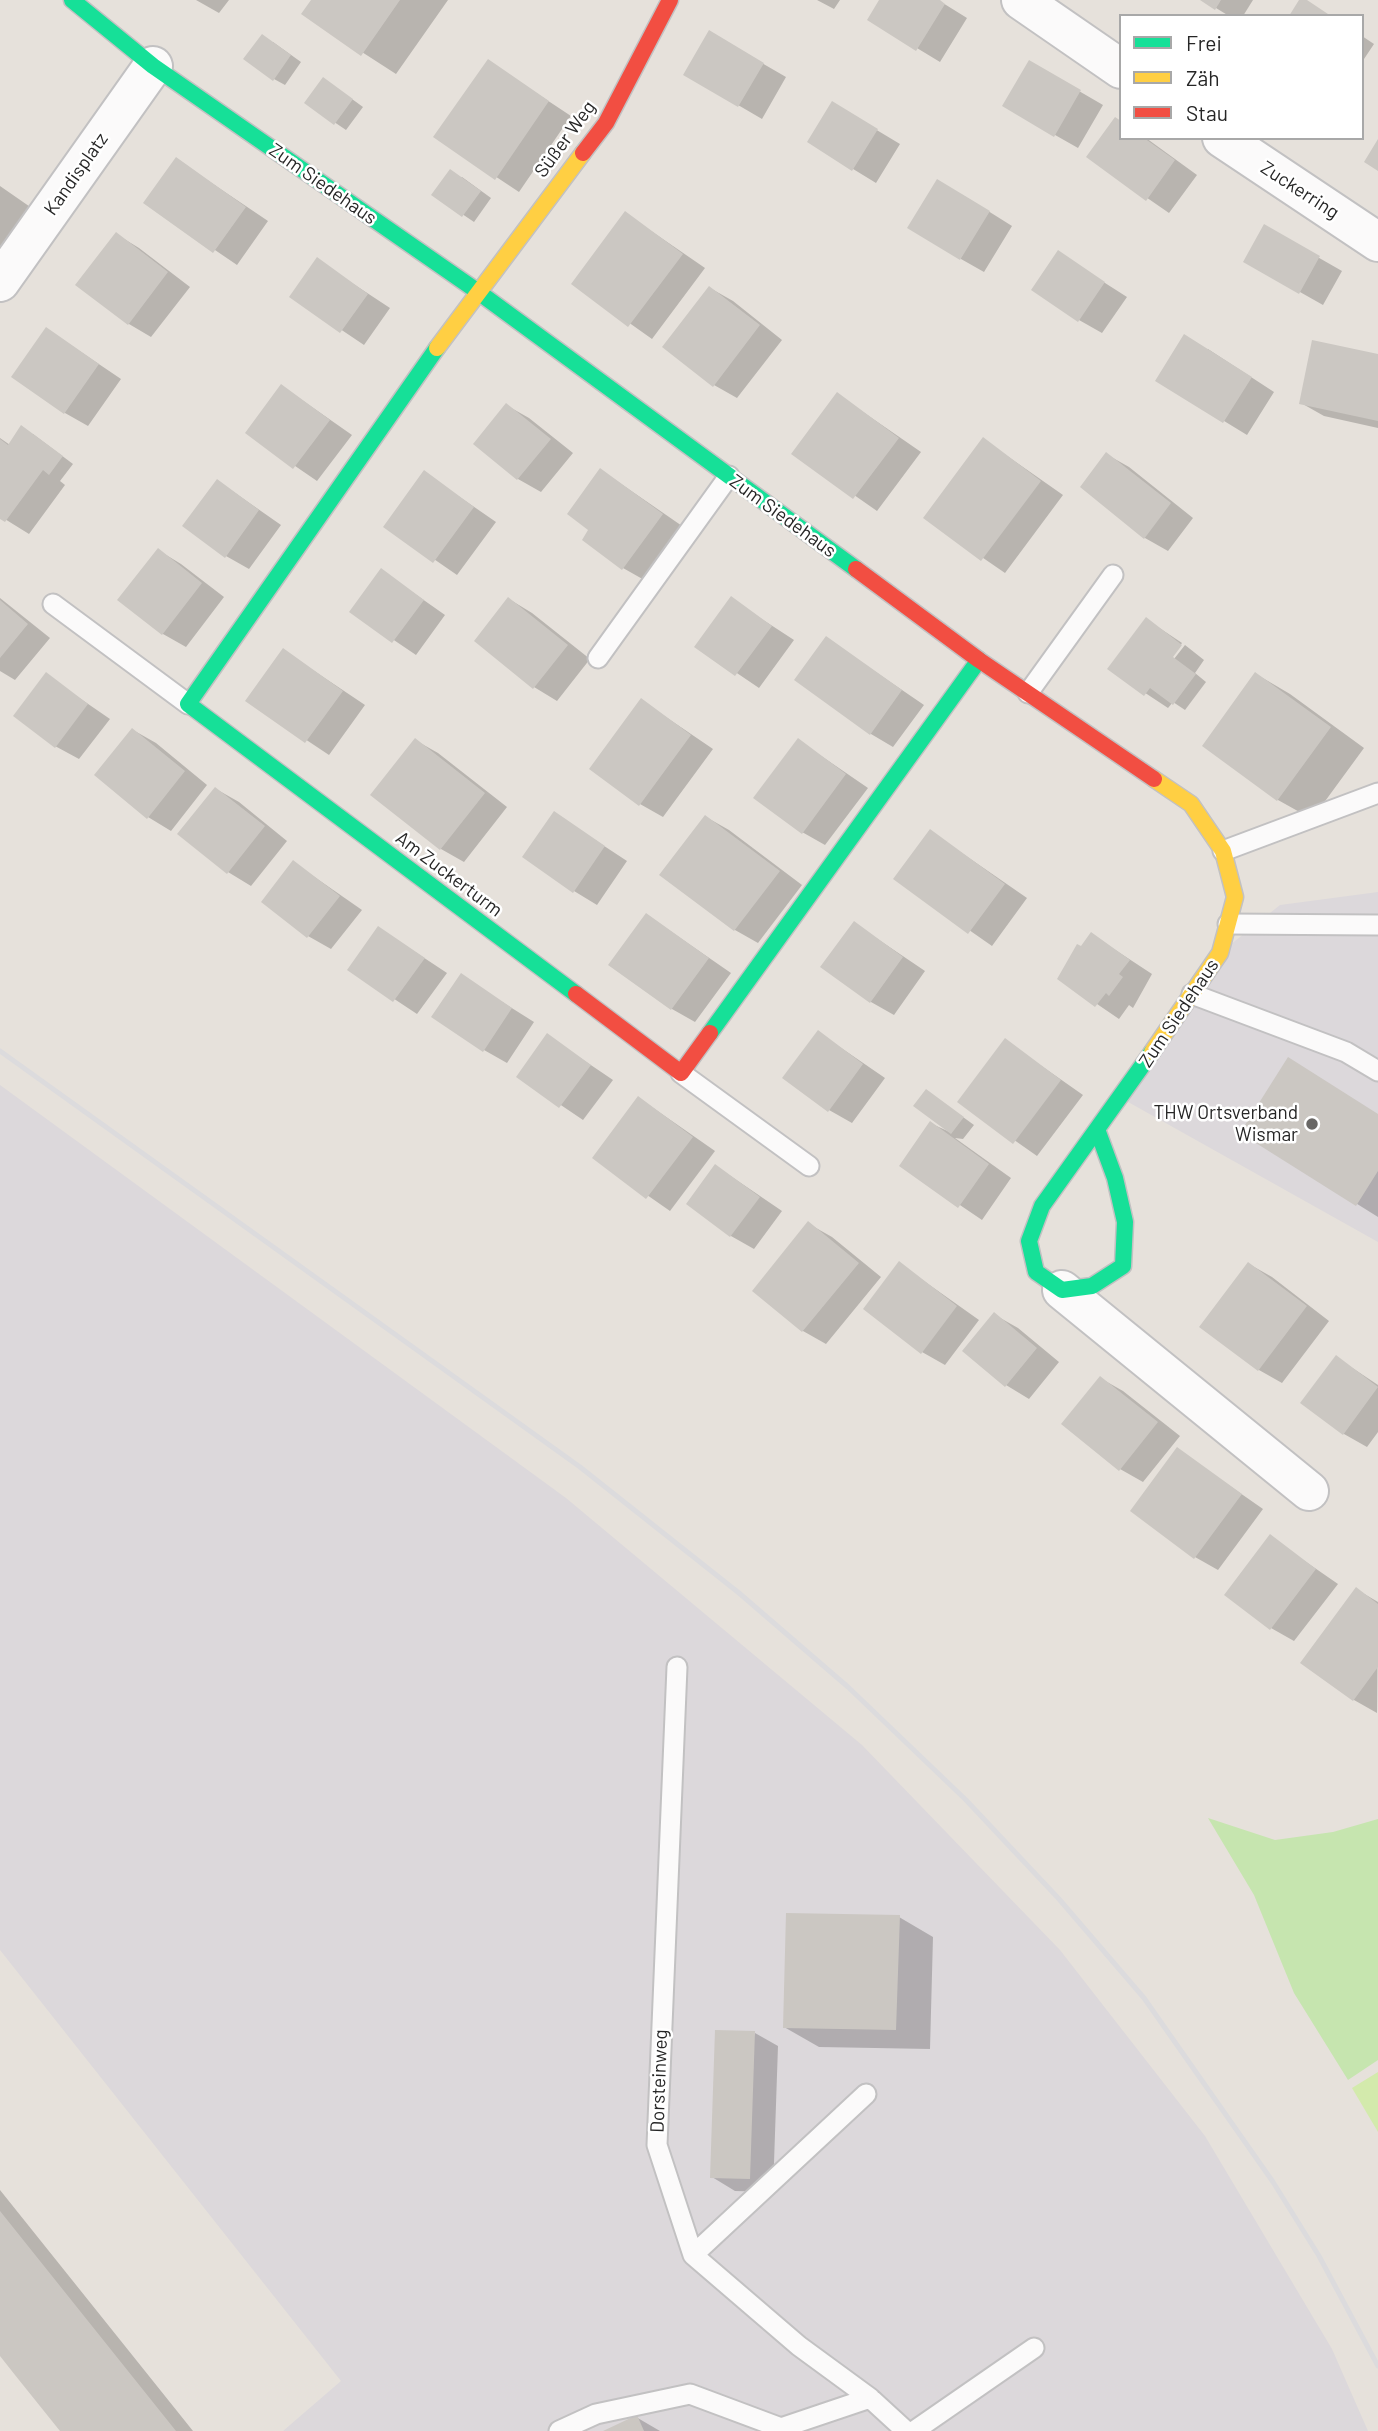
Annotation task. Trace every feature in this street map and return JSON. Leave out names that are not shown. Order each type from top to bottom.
[{"type":"street","name":"Zum Siedehaus","points":[[72,0],[153,66],[477,291],[979,660],[1191,804],[1223,851],[1235,897],[1220,953],[1098,1132],[1042,1206],[1029,1241],[1036,1272],[1062,1290],[1309,1491]]},
{"type":"street","name":"Süßer Weg","points":[[477,291],[606,123],[670,0]]},
{"type":"street","points":[[1021,0],[1119,68]]},
{"type":"street","name":"Kandisplatz","points":[[0,282],[153,66]]},
{"type":"street","name":"Zuckerring","points":[[1225,140],[1378,242]]},
{"type":"street","points":[[188,704],[477,291]]},
{"type":"street","points":[[681,1073],[979,660]]},
{"type":"street","name":"Am Zuckerturm","points":[[188,704],[681,1073]]},
{"type":"street","points":[[1062,1290],[1092,1286],[1123,1266],[1125,1222],[1115,1178],[1098,1132]]},
{"type":"lane","points":[[598,658],[729,476]]},
{"type":"lane","points":[[1027,693],[1113,575]]},
{"type":"lane","points":[[53,604],[188,704]]},
{"type":"lane","points":[[1223,851],[1378,793]]},
{"type":"lane","points":[[1228,923],[1378,925]]},
{"type":"lane","points":[[1192,994],[1346,1052],[1378,1071]]},
{"type":"lane","points":[[681,1073],[809,1166]]},
{"type":"lane","name":"Dorsteinweg","points":[[677,1667],[657,2145],[693,2255]]},
{"type":"lane","points":[[866,2094],[693,2255],[799,2346],[870,2398],[906,2431]]},
{"type":"lane","points":[[914,2431],[1034,2348]]},
{"type":"lane","points":[[559,2431],[596,2414],[690,2394],[781,2428],[870,2398]]},
{"type":"shaded area","points":[[1378,892],[1378,1242],[1121,1098],[1220,953],[1280,905]]},
{"type":"shaded area","points":[[0,1085],[566,1498],[862,1745],[1060,1950],[1205,2136],[1332,2349],[1368,2431],[283,2431],[341,2381],[0,1950]]},
{"type":"green space","points":[[1208,1818],[1275,1840],[1333,1832],[1378,1819],[1378,2060],[1348,2080],[1294,1993],[1254,1895]]},
{"type":"green space","points":[[1378,2072],[1378,2132],[1352,2088]]},
{"type":"building","points":[[311,0],[400,0],[361,56],[301,14]]},
{"type":"building","points":[[879,0],[940,0],[945,4],[916,51],[867,20]]},
{"type":"building","points":[[1200,0],[1221,0],[1215,10]]},
{"type":"building","points":[[1299,0],[1307,0],[1328,14],[1290,14]]},
{"type":"building","points":[[709,30],[764,63],[738,107],[683,75]]},
{"type":"building","points":[[262,34],[291,55],[273,81],[243,59]]},
{"type":"building","points":[[488,59],[549,101],[495,180],[433,137]]},
{"type":"building","points":[[1029,60],[1081,90],[1054,137],[1002,106]]},
{"type":"building","points":[[323,77],[353,99],[334,125],[304,103]]},
{"type":"building","points":[[832,101],[878,129],[852,171],[807,142]]},
{"type":"building","points":[[1115,117],[1119,120],[1119,140],[1147,140],[1175,160],[1146,201],[1086,157]]},
{"type":"building","points":[[1378,139],[1378,171],[1364,162]]},
{"type":"building","points":[[176,157],[246,207],[213,253],[143,203]]},
{"type":"building","points":[[450,169],[481,191],[462,217],[431,195]]},
{"type":"building","points":[[937,179],[990,211],[960,260],[907,228]]},
{"type":"building","points":[[625,211],[683,254],[628,327],[571,284]]},
{"type":"building","points":[[1264,224],[1320,256],[1299,294],[1243,262]]},
{"type":"building","points":[[116,232],[168,272],[128,325],[75,285]]},
{"type":"building","points":[[1058,250],[1105,282],[1078,322],[1031,290]]},
{"type":"building","points":[[317,257],[368,294],[340,333],[289,297]]},
{"type":"building","points":[[709,286],[760,325],[713,387],[662,347]]},
{"type":"building","points":[[46,327],[99,364],[64,414],[11,377]]},
{"type":"building","points":[[1184,334],[1252,377],[1223,423],[1155,381]]},
{"type":"building","points":[[1312,340],[1378,354],[1378,421],[1299,404]]},
{"type":"building","points":[[281,384],[330,420],[293,469],[245,433]]},
{"type":"building","points":[[837,392],[899,438],[853,499],[791,454]]},
{"type":"building","points":[[506,403],[551,439],[517,480],[473,444]]},
{"type":"building","points":[[21,425],[63,456],[49,475],[43,470],[5,522],[0,519],[0,439],[8,445]]},
{"type":"building","points":[[983,437],[1041,481],[981,561],[923,518]]},
{"type":"building","points":[[1106,452],[1171,503],[1144,539],[1080,487]]},
{"type":"building","points":[[600,468],[663,514],[622,570],[582,540],[588,530],[567,514]]},
{"type":"building","points":[[424,470],[474,507],[433,563],[383,527]]},
{"type":"building","points":[[217,479],[259,510],[225,558],[182,526]]},
{"type":"building","points":[[158,548],[202,583],[162,635],[117,600]]},
{"type":"building","points":[[381,568],[424,600],[392,643],[349,612]]},
{"type":"building","points":[[731,596],[772,626],[735,676],[694,647]]},
{"type":"building","points":[[508,597],[568,645],[533,689],[474,641]]},
{"type":"building","points":[[0,600],[28,624],[0,658]]},
{"type":"building","points":[[1146,617],[1182,645],[1173,657],[1196,674],[1173,705],[1150,688],[1144,696],[1107,669]]},
{"type":"building","points":[[826,636],[902,690],[870,735],[794,680]]},
{"type":"building","points":[[283,648],[343,691],[305,743],[245,701]]},
{"type":"building","points":[[46,672],[88,704],[55,748],[13,716]]},
{"type":"building","points":[[1255,672],[1331,727],[1277,801],[1202,746]]},
{"type":"building","points":[[641,698],[691,735],[639,806],[589,769]]},
{"type":"building","points":[[132,728],[185,771],[147,819],[94,775]]},
{"type":"building","points":[[415,738],[485,793],[440,850],[370,795]]},
{"type":"building","points":[[798,738],[846,774],[802,834],[753,798]]},
{"type":"building","points":[[215,787],[265,826],[227,874],[177,834]]},
{"type":"building","points":[[554,811],[605,846],[573,893],[522,857]]},
{"type":"building","points":[[705,815],[780,871],[734,931],[659,875]]},
{"type":"building","points":[[930,829],[1005,884],[968,934],[893,879]]},
{"type":"building","points":[[293,860],[340,896],[307,938],[261,902]]},
{"type":"building","points":[[646,913],[709,958],[671,1010],[608,965]]},
{"type":"building","points":[[854,921],[903,957],[870,1003],[820,967]]},
{"type":"building","points":[[378,926],[425,958],[393,1002],[347,970]]},
{"type":"building","points":[[1091,932],[1130,960],[1119,974],[1123,977],[1109,996],[1106,993],[1095,1007],[1057,979],[1077,944],[1081,946]]},
{"type":"building","points":[[461,973],[512,1008],[483,1052],[431,1017]]},
{"type":"building","points":[[818,1030],[863,1064],[828,1112],[782,1078]]},
{"type":"building","points":[[547,1033],[591,1065],[559,1108],[516,1077]]},
{"type":"building","points":[[1005,1038],[1061,1080],[1013,1144],[957,1102]]},
{"type":"building","name":"THW Ortsverband Wismar","points":[[1288,1057],[1378,1114],[1378,1171],[1356,1206],[1240,1133]]},
{"type":"building","points":[[926,1089],[964,1117],[951,1134],[913,1106]]},
{"type":"building","points":[[638,1096],[693,1137],[646,1199],[592,1158]]},
{"type":"building","points":[[930,1121],[989,1164],[958,1208],[899,1166]]},
{"type":"building","points":[[715,1164],[760,1197],[730,1237],[686,1204]]},
{"type":"building","points":[[808,1221],[859,1263],[802,1332],[752,1291]]},
{"type":"building","points":[[899,1261],[957,1306],[921,1354],[863,1309]]},
{"type":"building","points":[[1248,1262],[1307,1306],[1258,1371],[1199,1327]]},
{"type":"building","points":[[994,1312],[1037,1348],[1005,1387],[962,1351]]},
{"type":"building","points":[[1336,1355],[1378,1387],[1343,1435],[1300,1403]]},
{"type":"building","points":[[1100,1376],[1158,1422],[1119,1471],[1061,1424]]},
{"type":"building","points":[[1177,1447],[1242,1494],[1194,1559],[1130,1511]]},
{"type":"building","points":[[1270,1534],[1316,1569],[1270,1630],[1224,1595]]},
{"type":"building","points":[[1356,1587],[1378,1604],[1378,1667],[1353,1701],[1300,1663]]},
{"type":"building","points":[[786,1913],[900,1915],[896,2030],[783,2028]]},
{"type":"building","points":[[715,2030],[755,2031],[750,2179],[710,2178]]},
{"type":"building","points":[[0,2211],[176,2431],[60,2431],[15,2375],[0,2356]]},
{"type":"building","points":[[637,2415],[644,2431],[603,2431]]},
{"type":"railway","points":[[0,1051],[580,1467],[739,1593],[848,1687],[966,1800],[1059,1899],[1144,1998],[1273,2182],[1319,2256],[1378,2366]]},
{"type":"traffic: fast","points":[[72,0],[153,66],[477,291],[856,569]]},
{"type":"traffic: fast","points":[[437,348],[188,704],[576,994]]},
{"type":"traffic: fast","points":[[710,1033],[979,660]]},
{"type":"traffic: fast","points":[[1098,1132],[1115,1178],[1125,1222],[1123,1266],[1092,1286],[1062,1290],[1036,1272],[1029,1241],[1042,1206],[1152,1052]]},
{"type":"traffic: slow","points":[[437,348],[583,153]]},
{"type":"traffic: slow","points":[[1152,1052],[1220,953],[1235,897],[1223,851],[1191,804],[1154,779]]},
{"type":"traffic: jam","points":[[583,153],[606,123],[670,0]]},
{"type":"traffic: jam","points":[[856,569],[979,660],[1154,779]]},
{"type":"traffic: jam","points":[[576,994],[681,1073],[710,1033]]},
{"type":"place","name":"THW Ortsverband Wismar","points":[[1312,1124]]}]
